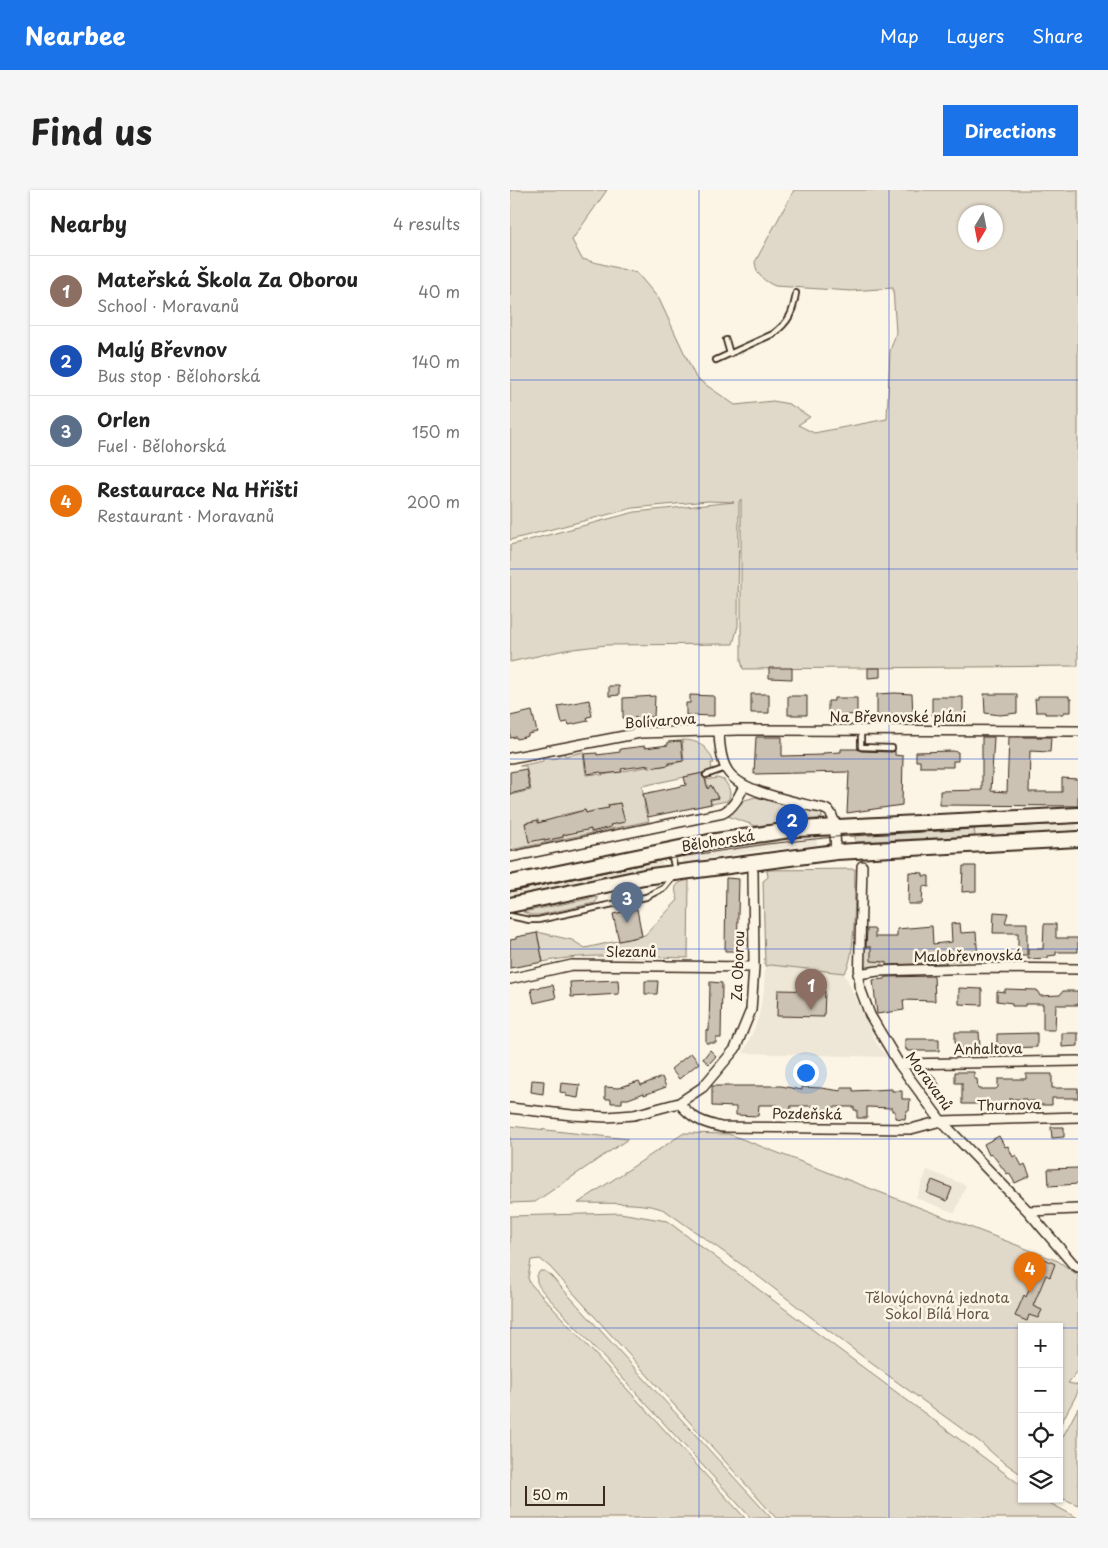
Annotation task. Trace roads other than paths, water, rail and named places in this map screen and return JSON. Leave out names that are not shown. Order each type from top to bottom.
[{"type":"main road","name":"Bělohorská","points":[[510,883],[670,849],[797,829],[1078,815]]},
{"type":"main road","name":"Bělohorská","points":[[510,905],[644,877],[836,852],[1078,839]]},
{"type":"street","name":"Na Břevnovské pláni","points":[[719,731],[1078,731]]},
{"type":"street","name":"Bolívarova","points":[[510,758],[640,733],[719,731]]},
{"type":"street","points":[[719,731],[719,746],[726,768],[735,780],[744,786],[782,799],[827,810],[832,816],[836,852]]},
{"type":"street","points":[[510,857],[723,812],[729,809],[738,798],[744,786]]},
{"type":"street","name":"Moravanů","points":[[862,866],[858,974],[859,985],[870,1014],[898,1064],[941,1121],[1028,1212],[1073,1264],[1078,1267]]},
{"type":"street","name":"Za Oborou","points":[[510,1108],[607,1116],[634,1114],[679,1103],[703,1086],[735,1049],[751,1010],[754,967],[754,872]]},
{"type":"street","name":"Slezanů","points":[[510,979],[572,965],[754,967]]},
{"type":"street","name":"Malobřevnovská","points":[[858,974],[878,971],[979,968],[1078,969]]},
{"type":"street","name":"Anhaltova","points":[[898,1064],[1078,1061]]},
{"type":"street","name":"Pozdeňská","points":[[679,1103],[688,1114],[701,1122],[721,1127],[911,1130],[941,1121]]},
{"type":"street","name":"Thurnova","points":[[941,1121],[1078,1117]]},
{"type":"street","points":[[1028,1212],[1078,1209]]},
{"type":"lane","points":[[716,360],[773,334],[780,328],[793,310],[796,293]]},
{"type":"lane","points":[[726,340],[730,354]]},
{"type":"lane","points":[[861,730],[861,747],[892,748]]},
{"type":"lane","points":[[706,775],[726,768]]},
{"type":"lane","points":[[510,916],[538,920],[646,897],[664,888],[671,881],[675,872],[670,849]]},
{"type":"tram line","points":[[510,892],[673,858],[767,844],[834,837],[1078,823]]},
{"type":"place","name":"Malý Břevnov","points":[[792,845]]},
{"type":"place","name":"Orlen","points":[[627,923]]},
{"type":"place","name":"Mateřská Škola Za Oborou","points":[[811,1010]]},
{"type":"place","name":"Restaurace Na Hřišti","points":[[1030,1293]]},
{"type":"park label","name":"Tělovýchovná jednota Sokol Bílá Hora","points":[[937,1306]]}]
